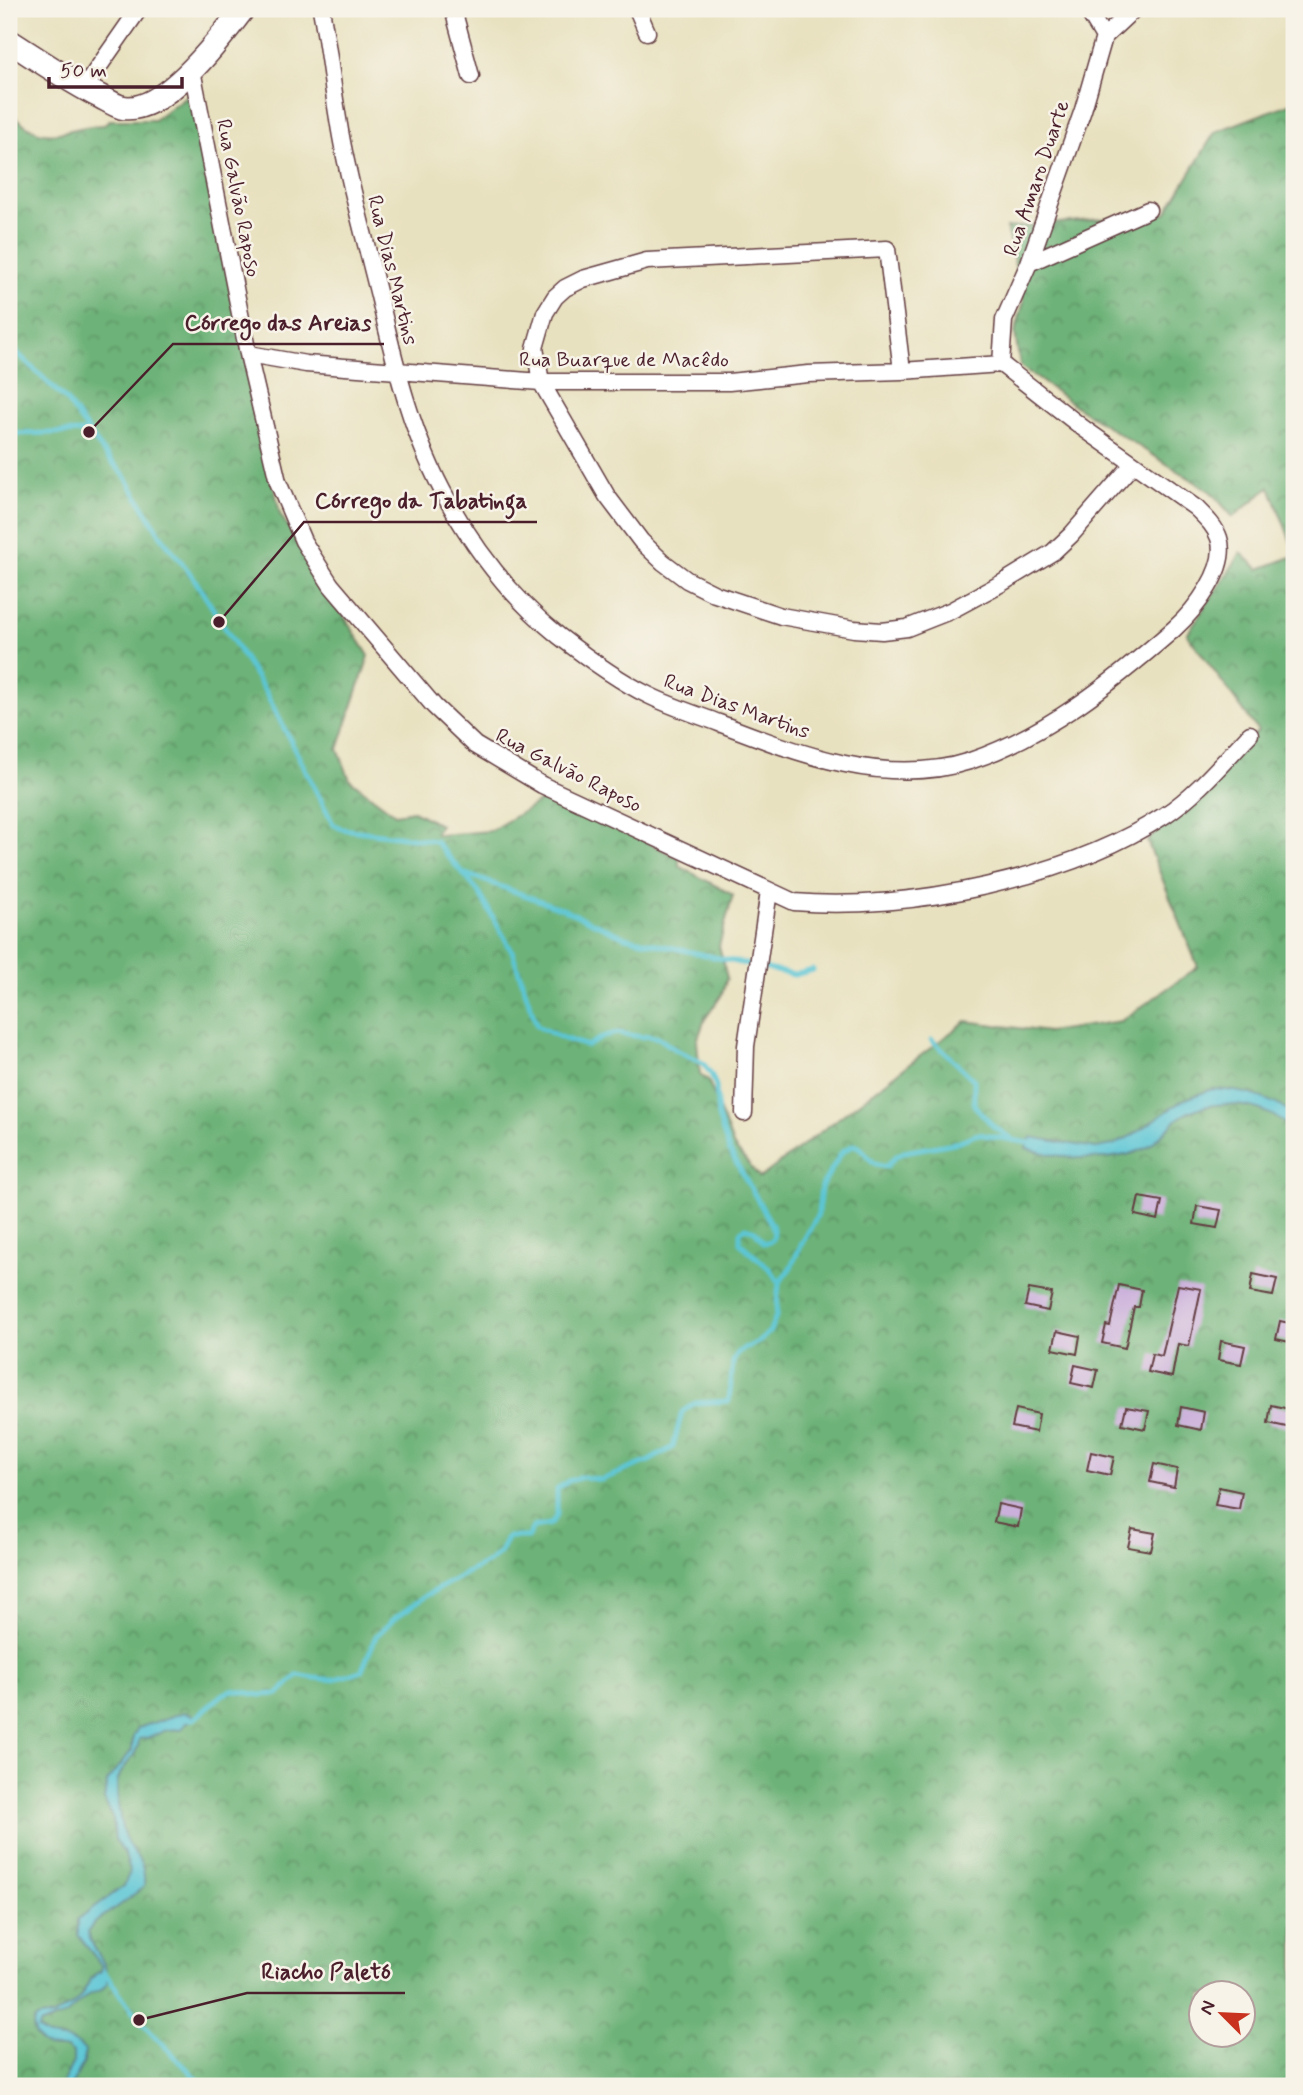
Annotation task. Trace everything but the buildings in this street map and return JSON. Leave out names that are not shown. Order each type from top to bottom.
[{"type":"street","points":[[85,89],[139,9]]},
{"type":"street","points":[[9,41],[85,89],[122,107],[147,103],[167,92],[192,70],[243,9]]},
{"type":"street","name":"Rua Dias Martins","points":[[321,9],[343,147],[396,370],[412,421],[447,501],[482,554],[520,600],[558,635],[647,695],[803,754],[875,770],[931,768],[969,761],[1022,738],[1076,707],[1123,674],[1191,614],[1218,566],[1221,550],[1219,537],[1211,524],[1196,508],[1001,364]]},
{"type":"street","points":[[453,9],[471,76]]},
{"type":"street","points":[[637,9],[647,32]]},
{"type":"street","points":[[1087,9],[1104,37],[1134,9]]},
{"type":"street","name":"Rua Amaro Duarte","points":[[1001,364],[1004,320],[1029,263],[1083,110],[1104,37]]},
{"type":"street","name":"Rua Galvão Raposo","points":[[192,70],[248,354],[278,482],[303,541],[331,585],[434,706],[458,731],[494,757],[542,785],[794,902],[872,904],[949,893],[1079,858],[1143,828],[1166,814],[1189,796],[1250,734]]},
{"type":"street","points":[[1029,263],[1148,210]]},
{"type":"street","points":[[902,371],[887,249],[647,261],[583,279],[565,288],[555,297],[545,313],[536,348],[541,382],[607,495],[641,541],[687,580],[743,605],[781,617],[882,631],[907,628],[929,621],[1023,571],[1052,552],[1071,535],[1133,464]]},
{"type":"street","name":"Rua Buarque de Macêdo","points":[[248,354],[306,364],[541,382],[729,383],[808,374],[1001,364]]},
{"type":"street","points":[[744,1114],[747,1046],[769,891]]},
{"type":"green space","points":[[190,93],[280,514],[369,656],[338,749],[350,780],[395,814],[413,811],[440,825],[435,833],[439,835],[490,831],[552,795],[679,858],[679,866],[733,895],[719,946],[727,978],[721,996],[705,1019],[697,1041],[700,1075],[708,1080],[734,1147],[760,1178],[966,1021],[1048,1032],[1121,1021],[1198,967],[1147,841],[1258,731],[1187,634],[1241,553],[1259,569],[1294,556],[1294,2086],[9,2086],[9,111],[34,130],[45,133],[104,125],[109,120],[154,120]]},
{"type":"green space","points":[[1294,102],[1294,550],[1270,487],[1233,517],[1211,492],[1080,409],[1020,366],[1015,333],[1024,301],[1006,228],[1166,213],[1215,132]]},
{"type":"water","points":[[1212,1089],[1245,1093],[1284,1107],[1294,1113],[1294,1130],[1262,1110],[1225,1104],[1189,1112],[1147,1147],[1128,1154],[1084,1158],[1054,1155],[1026,1148],[1031,1137],[1096,1148],[1113,1145],[1133,1135],[1183,1100]]},
{"type":"water","points":[[184,1712],[192,1714],[194,1719],[186,1723],[181,1730],[163,1731],[139,1739],[136,1752],[120,1773],[117,1787],[123,1831],[142,1867],[144,1887],[93,1924],[88,1932],[106,1968],[107,1984],[101,1990],[88,1995],[66,2015],[39,2025],[38,2029],[43,2034],[74,2042],[85,2051],[84,2062],[71,2086],[61,2086],[73,2062],[73,2053],[67,2048],[44,2045],[33,2025],[36,2019],[53,2017],[74,2004],[93,1977],[101,1971],[102,1966],[78,1935],[78,1919],[124,1886],[130,1871],[125,1855],[115,1840],[113,1819],[104,1799],[107,1782],[132,1750],[133,1736],[138,1728]]},
{"type":"waterway","points":[[9,345],[66,400],[104,453],[125,476],[161,536],[193,577],[266,693],[333,824],[342,829],[435,841],[478,891],[512,951],[537,1026],[587,1046],[617,1033],[659,1038],[674,1049],[703,1063],[716,1086],[718,1117],[729,1150],[772,1225],[774,1235],[771,1241],[764,1243],[755,1231],[746,1228],[740,1232],[740,1243],[770,1269],[779,1283]]},
{"type":"waterway","points":[[9,434],[89,432]]},
{"type":"waterway","points":[[466,874],[563,909],[625,937],[794,975],[813,970]]},
{"type":"waterway","points":[[932,1040],[974,1080],[974,1105],[994,1127],[1011,1138]]},
{"type":"waterway","points":[[190,1719],[194,1719],[232,1690],[260,1695],[278,1694],[298,1675],[330,1679],[362,1670],[376,1636],[395,1618],[427,1595],[489,1562],[500,1552],[507,1537],[528,1537],[533,1527],[551,1524],[557,1514],[557,1489],[568,1481],[583,1477],[601,1480],[649,1461],[673,1447],[682,1412],[695,1403],[729,1401],[733,1362],[738,1352],[760,1341],[770,1331],[776,1316],[779,1283],[791,1267],[818,1214],[821,1187],[842,1152],[854,1145],[876,1164],[887,1166],[904,1152],[954,1143],[978,1134],[1035,1144]]},
{"type":"waterway","points":[[105,1973],[139,2020],[204,2086]]},
{"type":"place","name":"Córrego das Areias","points":[[89,432]]},
{"type":"place","name":"Córrego da Tabatinga","points":[[219,622]]},
{"type":"place","name":"Riacho Paletó","points":[[139,2020]]}]
